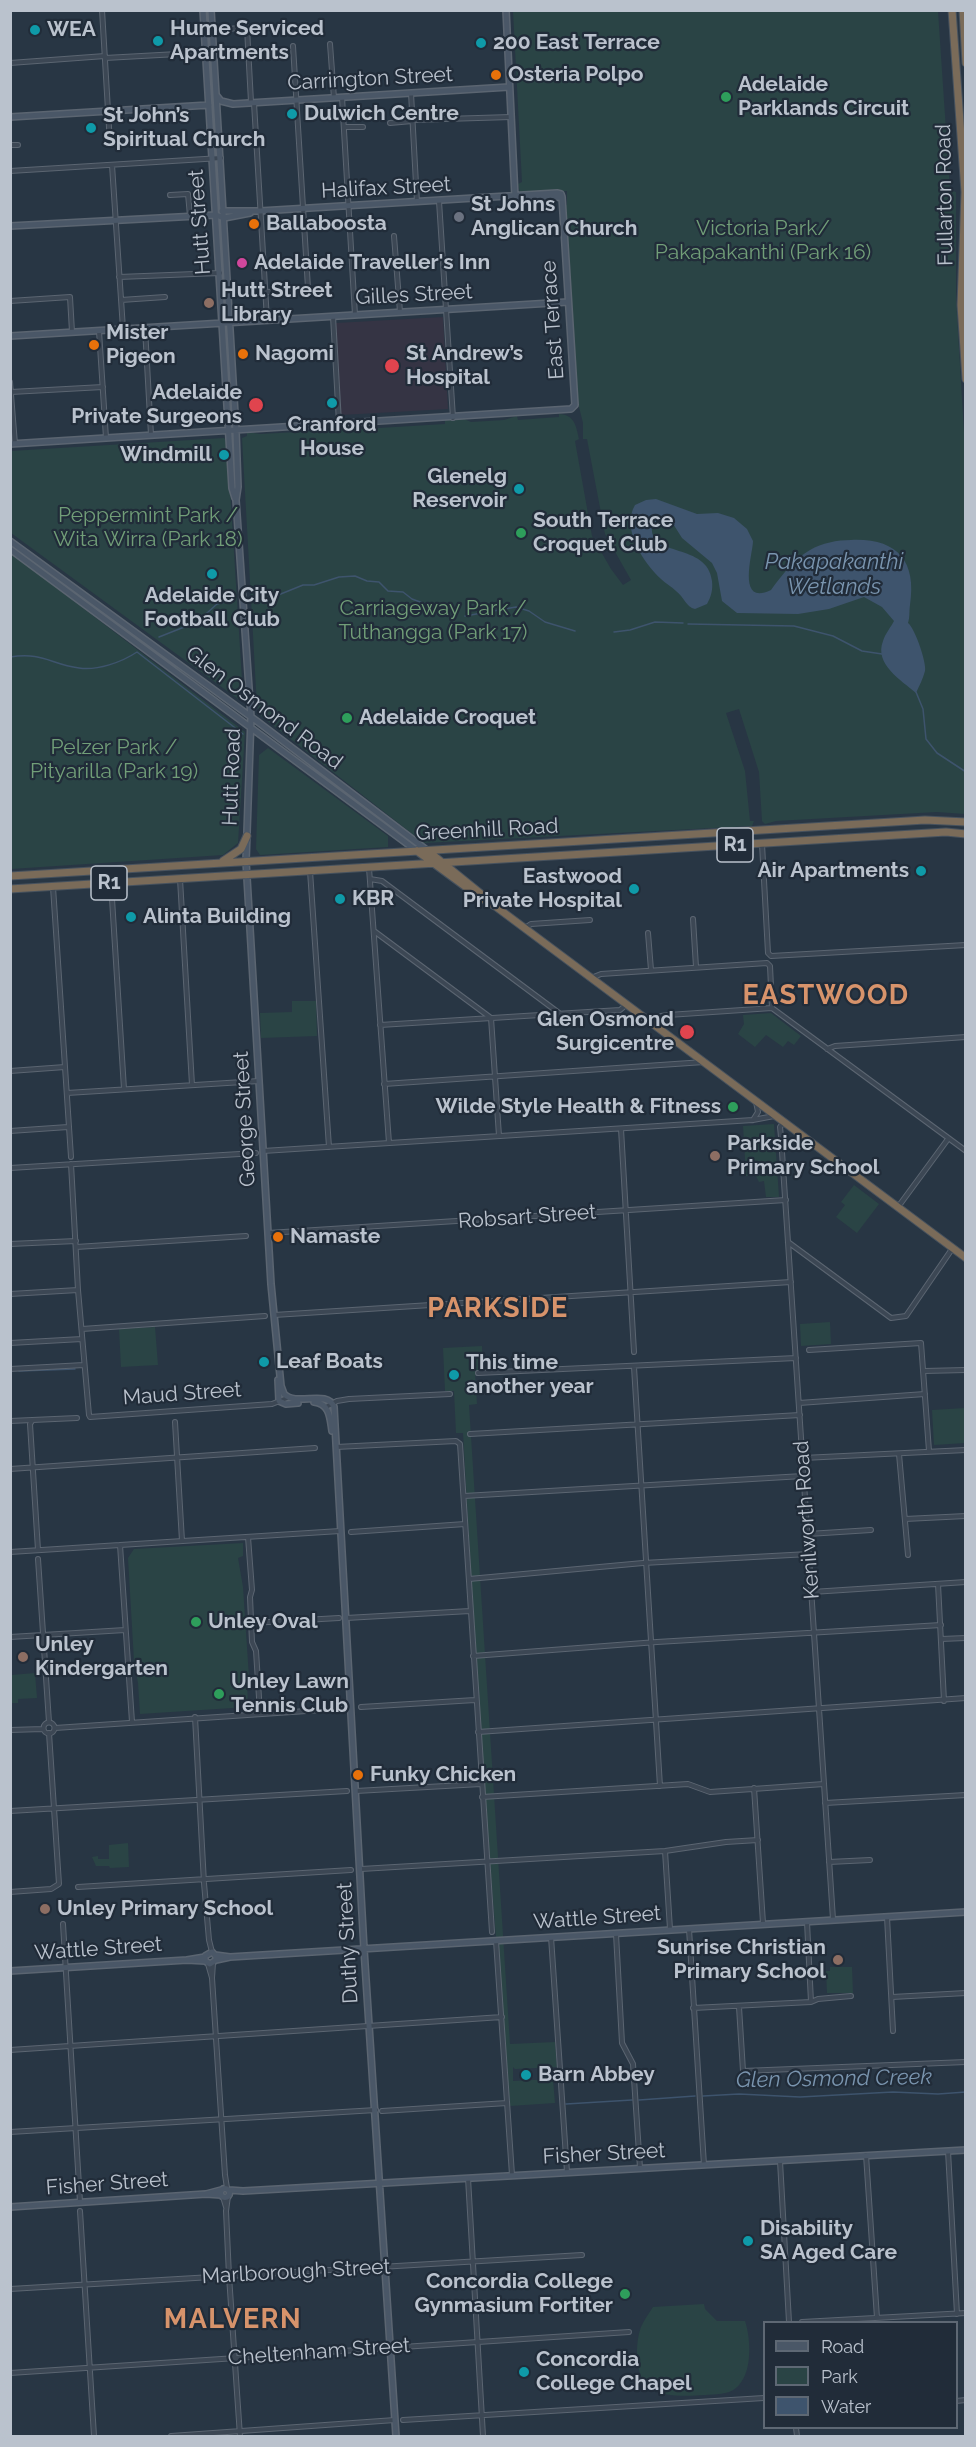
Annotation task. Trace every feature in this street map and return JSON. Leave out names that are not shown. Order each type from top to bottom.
[{"type":"highway","name":"Fullarton Road","points":[[952,10],[963,123],[965,223],[961,305],[966,379]]},
{"type":"highway","points":[[963,10],[966,63]]},
{"type":"highway","points":[[954,37],[965,37]]},
{"type":"highway","name":"Greenhill Road","points":[[13,875],[925,820],[964,821]]},
{"type":"highway","name":"Greenhill Road","points":[[10,889],[946,832],[966,834]]},
{"type":"highway","points":[[221,863],[241,849],[247,836]]},
{"type":"highway","name":"Glen Osmond Road","points":[[428,850],[484,894],[495,906]]},
{"type":"highway","name":"Glen Osmond Road","points":[[417,851],[525,928],[966,1258]]},
{"type":"highway","points":[[309,857],[310,871]]},
{"type":"highway","points":[[463,861],[459,871],[464,879]]},
{"type":"highway","points":[[204,864],[208,877]]},
{"type":"highway","points":[[93,870],[97,877],[95,884]]},
{"type":"highway","points":[[13,875],[15,881],[23,888]]},
{"type":"street","points":[[102,10],[110,144]]},
{"type":"street","name":"Hutt Street","points":[[203,10],[228,431]]},
{"type":"street","name":"Hutt Street","points":[[211,10],[236,431]]},
{"type":"street","points":[[506,10],[515,197]]},
{"type":"street","points":[[212,30],[269,26]]},
{"type":"street","points":[[247,28],[267,321]]},
{"type":"street","points":[[330,44],[334,98]]},
{"type":"street","points":[[266,292],[306,290],[308,288],[293,46]]},
{"type":"street","points":[[10,63],[214,52]]},
{"type":"street","name":"Carrington Street","points":[[218,115],[222,109],[233,104],[252,102],[509,87]]},
{"type":"street","points":[[411,93],[417,202]]},
{"type":"street","points":[[217,96],[221,101],[233,104]]},
{"type":"street","points":[[342,97],[355,315]]},
{"type":"street","points":[[10,117],[210,105]]},
{"type":"street","points":[[390,123],[511,117]]},
{"type":"street","points":[[344,127],[363,127]]},
{"type":"street","points":[[10,145],[18,145]]},
{"type":"street","points":[[10,171],[221,158]]},
{"type":"street","points":[[112,165],[123,329]]},
{"type":"street","name":"East Terrace","points":[[453,418],[564,410],[571,409],[575,405],[562,197],[557,193],[515,197]]},
{"type":"street","points":[[170,195],[188,194],[190,216]]},
{"type":"street","name":"Halifax Street","points":[[224,218],[260,212],[515,197]]},
{"type":"street","points":[[10,382],[13,444],[453,418],[439,201]]},
{"type":"street","points":[[216,215],[224,210]]},
{"type":"street","name":"Halifax Street","points":[[224,210],[260,212]]},
{"type":"street","points":[[10,226],[216,215],[224,218]]},
{"type":"street","points":[[394,236],[400,312]]},
{"type":"street","points":[[119,277],[227,272]]},
{"type":"street","points":[[10,301],[70,297],[72,332]]},
{"type":"street","points":[[121,300],[165,297]]},
{"type":"street","name":"Gilles Street","points":[[10,336],[568,302]]},
{"type":"street","points":[[333,316],[339,424]]},
{"type":"street","points":[[145,328],[151,436]]},
{"type":"street","points":[[99,331],[106,439]]},
{"type":"street","points":[[11,392],[103,387]]},
{"type":"street","name":"Hutt Road","points":[[228,431],[232,488],[236,500]]},
{"type":"street","name":"Hutt Road","points":[[236,431],[238,487],[236,500],[251,717],[247,875]]},
{"type":"street","name":"Glen Osmond Road","points":[[10,541],[428,850]]},
{"type":"street","name":"Glen Osmond Road","points":[[10,549],[417,851]]},
{"type":"street","points":[[118,629],[123,623]]},
{"type":"street","points":[[762,844],[768,953],[774,957],[966,945]]},
{"type":"street","points":[[369,867],[389,1143]]},
{"type":"street","points":[[310,871],[329,1147]]},
{"type":"street","name":"George Street","points":[[247,875],[274,1315],[282,1390],[287,1398]]},
{"type":"street","points":[[180,879],[192,1085]]},
{"type":"street","points":[[370,879],[382,880],[560,1013]]},
{"type":"street","points":[[111,883],[124,1089]]},
{"type":"street","points":[[53,886],[71,1156]]},
{"type":"street","points":[[693,919],[696,967]]},
{"type":"street","points":[[525,928],[531,924],[590,920]]},
{"type":"street","points":[[374,931],[491,1018],[499,1136]]},
{"type":"street","points":[[648,933],[651,970]]},
{"type":"street","points":[[590,978],[601,974],[767,963],[770,966],[772,1008]]},
{"type":"street","points":[[380,1025],[620,1010],[626,1005]]},
{"type":"street","points":[[652,1024],[657,1018],[668,1015],[772,1008],[966,1151]]},
{"type":"street","points":[[827,1049],[838,1045],[966,1037]]},
{"type":"street","points":[[384,1084],[705,1062]]},
{"type":"street","points":[[10,1071],[65,1067]]},
{"type":"street","points":[[67,1093],[259,1081]]},
{"type":"street","points":[[753,1120],[758,1114],[756,1102]]},
{"type":"street","points":[[263,1151],[753,1120],[774,1116]]},
{"type":"street","name":"Kenilworth Road","points":[[783,1123],[780,1129],[833,1919]]},
{"type":"street","points":[[10,1131],[68,1127]]},
{"type":"street","points":[[621,1128],[634,1352]]},
{"type":"street","points":[[898,1207],[948,1139]]},
{"type":"street","points":[[10,1168],[256,1153]]},
{"type":"street","points":[[10,1369],[84,1365],[72,1164]]},
{"type":"street","name":"Robsart Street","points":[[268,1233],[786,1200]]},
{"type":"street","points":[[76,1247],[246,1236]]},
{"type":"street","points":[[10,1244],[76,1241]]},
{"type":"street","points":[[788,1242],[891,1318],[906,1317],[952,1249]]},
{"type":"street","points":[[274,1315],[790,1282]]},
{"type":"street","points":[[10,1294],[78,1290]]},
{"type":"street","points":[[81,1329],[265,1316]]},
{"type":"street","points":[[10,1343],[82,1339]]},
{"type":"street","points":[[809,1350],[921,1342],[929,1451]]},
{"type":"street","points":[[478,1373],[796,1358]]},
{"type":"street","name":"George Street","points":[[278,1362],[277,1394],[279,1401]]},
{"type":"street","name":"Maud Street","points":[[84,1365],[90,1417],[178,1412],[279,1401],[287,1398],[296,1401],[322,1399],[333,1403]]},
{"type":"street","points":[[634,1367],[660,1786]]},
{"type":"street","points":[[924,1371],[966,1370]]},
{"type":"street","name":"Maud Street","points":[[279,1401],[286,1404],[317,1402],[326,1407],[349,1399],[450,1394]]},
{"type":"street","points":[[799,1403],[925,1394]]},
{"type":"street","name":"Duthy Street","points":[[333,1403],[369,2026],[379,2110],[381,2183],[396,2436]]},
{"type":"street","name":"Duthy Street","points":[[326,1407],[330,1414],[335,1448]]},
{"type":"street","points":[[470,1434],[800,1415]]},
{"type":"street","points":[[10,1421],[77,1418]]},
{"type":"street","points":[[32,1421],[38,1550]]},
{"type":"street","points":[[175,1422],[182,1541]]},
{"type":"street","points":[[335,1448],[456,1441],[460,1444],[492,1932]]},
{"type":"street","points":[[10,1469],[315,1448]]},
{"type":"street","points":[[803,1458],[966,1450]]},
{"type":"street","points":[[899,1454],[908,1555]]},
{"type":"street","points":[[464,1496],[803,1476]]},
{"type":"street","points":[[905,1519],[966,1516]]},
{"type":"street","points":[[351,1532],[465,1524]]},
{"type":"street","points":[[807,1534],[871,1530]]},
{"type":"street","points":[[10,1552],[339,1531]]},
{"type":"street","points":[[248,1537],[252,1590],[250,1597],[252,1642],[256,1651],[260,1713]]},
{"type":"street","points":[[120,1545],[132,1722]]},
{"type":"street","points":[[469,1579],[646,1563],[809,1554]]},
{"type":"street","points":[[38,1559],[45,1635],[49,1722],[55,1728]]},
{"type":"street","points":[[812,1592],[966,1582]]},
{"type":"street","points":[[938,1584],[944,1701]]},
{"type":"street","points":[[346,1618],[470,1611]]},
{"type":"street","points":[[251,1623],[339,1618]]},
{"type":"street","points":[[473,1656],[941,1625]]},
{"type":"street","points":[[10,1637],[126,1630]]},
{"type":"street","points":[[941,1639],[966,1638]]},
{"type":"street","points":[[478,1732],[966,1698]]},
{"type":"street","points":[[361,1707],[476,1700]]},
{"type":"street","points":[[49,1733],[55,1728],[351,1707]]},
{"type":"street","points":[[195,1717],[240,2434]]},
{"type":"street","points":[[43,1729],[49,1722]]},
{"type":"street","points":[[10,1730],[43,1729],[49,1733]]},
{"type":"street","points":[[10,1892],[51,1889],[59,1884],[49,1733]]},
{"type":"street","points":[[356,1791],[481,1784]]},
{"type":"street","points":[[482,1797],[660,1786],[688,1785],[710,1792],[824,1784]]},
{"type":"street","points":[[754,1788],[763,1923]]},
{"type":"street","points":[[10,1811],[347,1791]]},
{"type":"street","points":[[825,1803],[966,1795]]},
{"type":"street","points":[[361,1869],[665,1851],[758,1840]]},
{"type":"street","points":[[665,1851],[670,1929]]},
{"type":"street","points":[[829,1862],[870,1860]]},
{"type":"street","points":[[78,1887],[351,1870]]},
{"type":"street","name":"Wattle Street","points":[[10,1971],[966,1912]]},
{"type":"street","points":[[887,1916],[894,2031]]},
{"type":"street","points":[[807,1921],[811,2002]]},
{"type":"street","points":[[63,1924],[80,2202]]},
{"type":"street","points":[[688,1928],[704,2165]]},
{"type":"street","points":[[616,1933],[622,2043],[633,2064],[640,2168]]},
{"type":"street","points":[[551,1937],[567,2172]]},
{"type":"street","points":[[496,1941],[512,2175]]},
{"type":"street","points":[[892,1997],[966,1993]]},
{"type":"street","points":[[693,2008],[811,2002],[818,1999],[851,1996]]},
{"type":"street","points":[[739,2007],[743,2071],[966,2062]]},
{"type":"street","points":[[10,2050],[502,2017]]},
{"type":"street","points":[[10,2132],[507,2103]]},
{"type":"street","name":"Fisher Street","points":[[10,2207],[225,2192],[966,2150]]},
{"type":"street","points":[[948,2151],[957,2314]]},
{"type":"street","points":[[866,2156],[877,2318]]},
{"type":"street","points":[[780,2161],[789,2321]]},
{"type":"street","points":[[468,2178],[483,2436]]},
{"type":"street","points":[[80,2211],[94,2436]]},
{"type":"street","name":"Marlborough Street","points":[[10,2289],[582,2255]]},
{"type":"street","points":[[821,2321],[966,2313]]},
{"type":"street","name":"Cheltenham Street","points":[[10,2373],[628,2332]]},
{"type":"street","points":[[403,2420],[763,2398]]},
{"type":"street","points":[[171,2436],[240,2434],[395,2420]]},
{"type":"shaded area","name":"St Andrew’s Hospital","points":[[443,317],[448,409],[341,415],[336,323]]},
{"type":"green space","name":"Victoria Park/ Pakapakanthi (Park 16)","points":[[513,11],[938,11],[950,190],[956,192],[956,299],[965,449],[965,814],[937,812],[776,821],[765,824],[762,821],[759,772],[739,709],[726,713],[745,771],[750,821],[754,821],[752,826],[424,843],[261,716],[257,707],[242,438],[247,436],[247,432],[260,434],[334,430],[334,427],[345,426],[346,430],[445,424],[445,420],[464,419],[471,422],[504,420],[517,416],[518,420],[559,417],[559,414],[568,416],[576,426],[579,439],[575,441],[592,536],[623,585],[631,580],[605,534],[587,439],[583,439],[583,423],[578,403],[565,205],[567,205],[567,191],[520,193],[518,184],[522,182]]},
{"type":"green space","name":"Peppermint Park / Wita Wirra (Park 18)","points":[[224,438],[227,441],[243,696],[238,699],[11,533],[11,451]]},
{"type":"green space","name":"Pelzer Park / Pityarilla (Park 19)","points":[[11,553],[245,732],[238,843],[223,855],[11,869]]},
{"type":"green space","points":[[268,748],[388,836],[388,847],[260,855],[256,849],[259,755]]},
{"type":"green space","points":[[292,1001],[316,1001],[317,1036],[261,1038],[260,1013],[292,1012]]},
{"type":"green space","points":[[771,1013],[801,1036],[794,1045],[788,1041],[783,1047],[766,1035],[755,1047],[738,1034],[744,1024],[743,1015]]},
{"type":"green space","points":[[774,1124],[779,1197],[766,1197],[764,1181],[759,1182],[756,1176],[746,1176],[743,1126]]},
{"type":"green space","points":[[854,1185],[879,1204],[857,1233],[836,1217],[845,1205],[841,1202]]},
{"type":"green space","points":[[830,1322],[831,1344],[801,1346],[800,1324]]},
{"type":"green space","points":[[155,1327],[158,1365],[121,1367],[119,1329]]},
{"type":"green space","points":[[482,1346],[483,1371],[475,1371],[477,1404],[469,1405],[510,2044],[555,2042],[557,2067],[515,2069],[513,2067],[513,2081],[553,2079],[555,2103],[510,2106],[483,1779],[463,1433],[456,1433],[454,1391],[445,1391],[443,1348]]},
{"type":"green space","points":[[965,1408],[965,1443],[934,1445],[932,1410]]},
{"type":"green space","points":[[243,1543],[243,1556],[238,1558],[243,1587],[249,1677],[247,1678],[248,1707],[140,1714],[134,1661],[128,1558],[134,1549]]},
{"type":"green space","points":[[35,1673],[37,1698],[18,1699],[18,1703],[11,1703],[11,1675]]},
{"type":"green space","points":[[128,1843],[129,1867],[96,1866],[92,1857],[109,1859],[109,1845]]},
{"type":"green space","points":[[830,1967],[852,1967],[853,1993],[827,1993],[826,1971],[830,1971]]},
{"type":"green space","points":[[704,2304],[705,2309],[717,2321],[745,2321],[749,2337],[749,2356],[742,2382],[733,2390],[725,2393],[692,2396],[677,2396],[650,2388],[641,2376],[637,2350],[641,2327],[653,2307]]},
{"type":"water","name":"Pakapakanthi Wetlands","points":[[656,499],[697,514],[718,513],[734,518],[747,529],[753,541],[749,566],[750,585],[753,591],[760,593],[771,590],[794,563],[820,545],[830,542],[867,540],[891,548],[900,555],[910,576],[908,623],[917,639],[925,667],[916,693],[890,671],[882,657],[883,641],[894,621],[882,607],[864,597],[829,609],[798,614],[737,613],[722,601],[717,573],[712,563],[682,538],[670,519],[660,517],[652,526],[653,536],[659,543],[700,560],[708,569],[712,581],[707,604],[695,609],[689,606],[679,593],[647,564],[632,534],[631,514],[635,505]]},
{"type":"waterway","points":[[261,602],[303,585],[314,585],[339,577],[355,576],[367,581],[379,582],[388,591],[403,592],[412,599],[447,612]]},
{"type":"waterway","points":[[159,637],[197,622],[217,604],[229,601]]},
{"type":"waterway","points":[[465,616],[516,607],[529,611],[545,622],[575,631]]},
{"type":"waterway","points":[[614,632],[630,630],[655,622],[683,623]]},
{"type":"waterway","points":[[688,624],[794,626],[833,636],[862,651],[882,654]]},
{"type":"waterway","points":[[10,657],[39,657],[86,669],[109,665],[137,652],[243,734]]},
{"type":"waterway","points":[[916,692],[923,709],[926,739],[937,753],[966,772]]},
{"type":"waterway","name":"Glen Osmond Creek","points":[[19,1371],[75,1369]]},
{"type":"waterway","name":"Glen Osmond Creek","points":[[703,2096],[739,2094],[800,2097],[893,2092],[938,2094],[966,2092]]},
{"type":"waterway","name":"Glen Osmond Creek","points":[[639,2100],[695,2096]]},
{"type":"waterway","name":"Glen Osmond Creek","points":[[566,2104],[632,2100]]},
{"type":"place","name":"WEA","points":[[35,30]]},
{"type":"place","name":"Hume Serviced Apartments","points":[[158,41]]},
{"type":"place","name":"200 East Terrace","points":[[481,43]]},
{"type":"place","name":"Osteria Polpo","points":[[496,75]]},
{"type":"place","name":"Adelaide Parklands Circuit","points":[[726,97]]},
{"type":"place","name":"Dulwich Centre","points":[[292,114]]},
{"type":"place","name":"St John’s Spiritual Church","points":[[91,128]]},
{"type":"place","name":"St Johns Anglican Church","points":[[459,217]]},
{"type":"place","name":"Ballaboosta","points":[[254,224]]},
{"type":"place","name":"Adelaide Traveller's Inn","points":[[242,263]]},
{"type":"place","name":"Hutt Street Library","points":[[209,303]]},
{"type":"place","name":"Mister Pigeon","points":[[94,345]]},
{"type":"place","name":"Nagomi","points":[[243,354]]},
{"type":"place","name":"St Andrew’s Hospital","points":[[392,366]]},
{"type":"place","name":"Cranford House","points":[[332,403]]},
{"type":"place","name":"Adelaide Private Surgeons","points":[[256,405]]},
{"type":"place","name":"Windmill","points":[[224,455]]},
{"type":"place","name":"Glenelg Reservoir","points":[[519,489]]},
{"type":"place","name":"South Terrace Croquet Club","points":[[521,533]]},
{"type":"place","name":"Adelaide City Football Club","points":[[212,574]]},
{"type":"place","name":"Adelaide Croquet","points":[[347,718]]},
{"type":"place","name":"Air Apartments","points":[[921,871]]},
{"type":"place","name":"Eastwood Private Hospital","points":[[634,889]]},
{"type":"place","name":"KBR","points":[[340,899]]},
{"type":"place","name":"Alinta Building","points":[[131,917]]},
{"type":"place","name":"Glen Osmond Surgicentre","points":[[687,1032]]},
{"type":"place","name":"Wilde Style Health & Fitness","points":[[733,1107]]},
{"type":"place","name":"Parkside Primary School","points":[[715,1156]]},
{"type":"place","name":"Namaste","points":[[278,1237]]},
{"type":"place","name":"Leaf Boats","points":[[264,1362]]},
{"type":"place","name":"This time another year","points":[[454,1375]]},
{"type":"place","name":"Unley Oval","points":[[196,1622]]},
{"type":"place","name":"Unley Kindergarten","points":[[23,1657]]},
{"type":"place","name":"Unley Lawn Tennis Club","points":[[219,1694]]},
{"type":"place","name":"Funky Chicken","points":[[358,1775]]},
{"type":"place","name":"Unley Primary School","points":[[45,1909]]},
{"type":"place","name":"Sunrise Christian Primary School","points":[[838,1960]]},
{"type":"place","name":"Barn Abbey","points":[[526,2075]]},
{"type":"place","name":"Disability SA Aged Care","points":[[748,2241]]},
{"type":"place","name":"Concordia College Gynmasium Fortiter","points":[[625,2294]]},
{"type":"place","name":"Concordia College Chapel","points":[[524,2372]]},
{"type":"district","name":"EASTWOOD","points":[[826,996]]},
{"type":"district","name":"PARKSIDE","points":[[498,1309]]},
{"type":"district","name":"MALVERN","points":[[233,2320]]},
{"type":"park label","name":"Carriageway Park / Tuthangga (Park 17)","points":[[433,621]]}]
